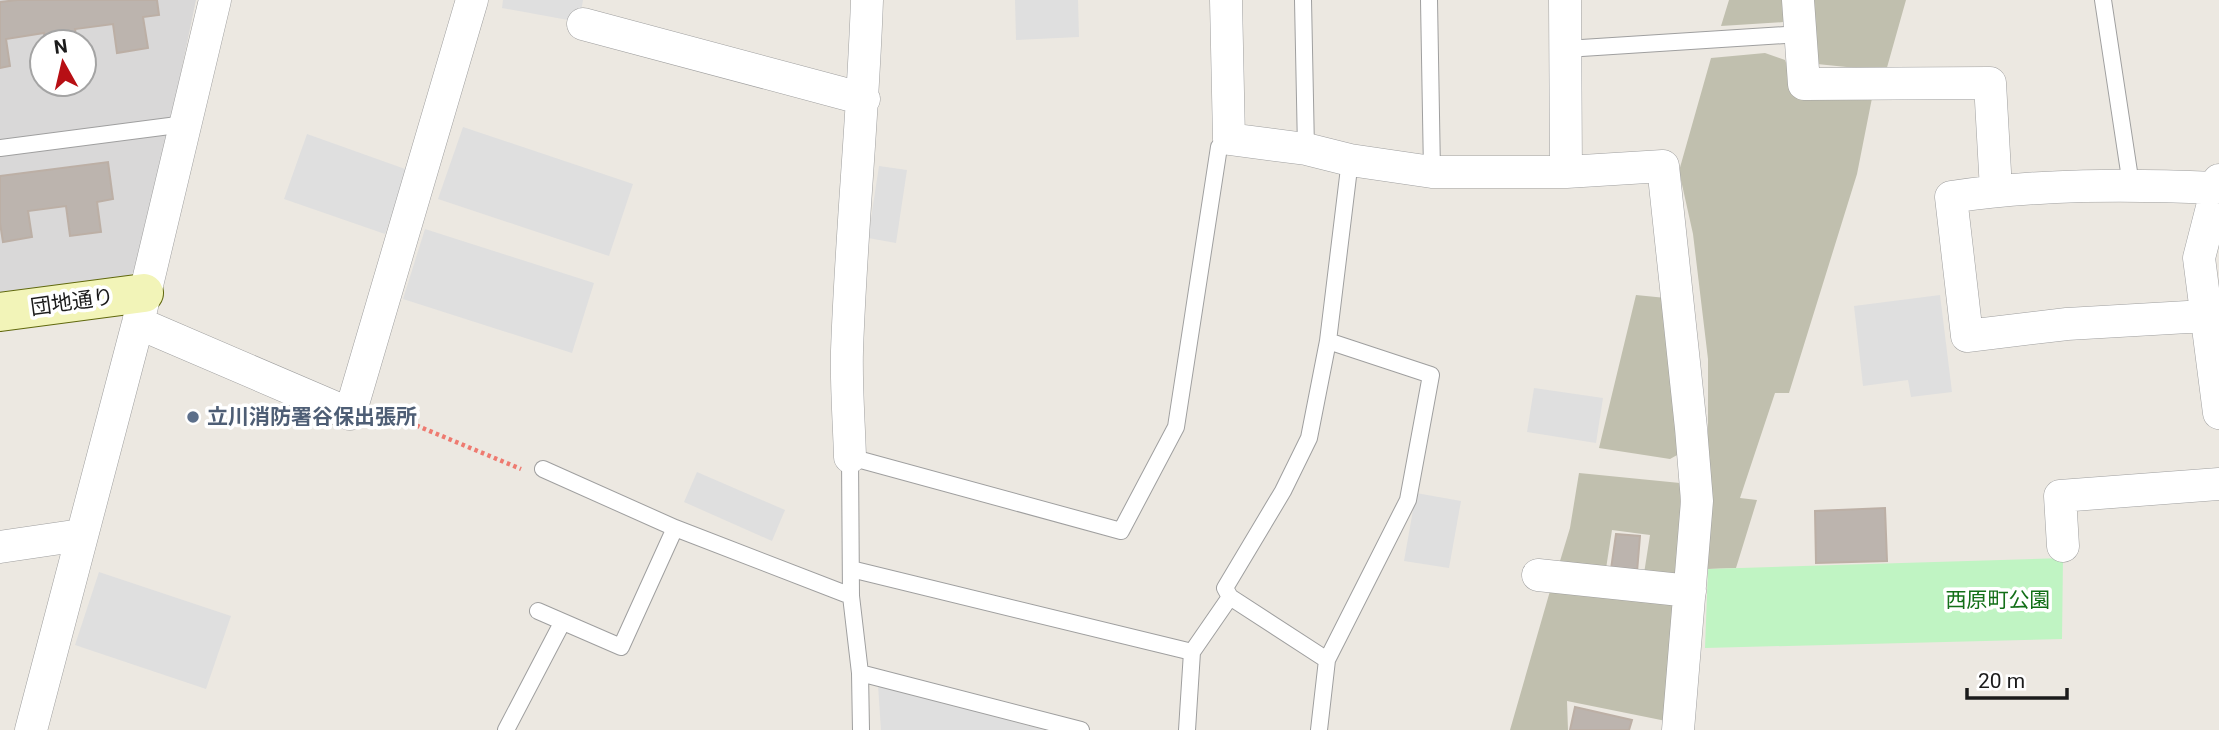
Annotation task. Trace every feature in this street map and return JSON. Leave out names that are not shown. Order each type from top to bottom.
[{"type":"street","points":[[31,730],[141,308],[215,0]]},
{"type":"street","points":[[141,308],[350,414],[472,0]]},
{"type":"street","points":[[850,457],[847,353],[867,0]]},
{"type":"street","points":[[1226,0],[1229,139],[1306,149],[1350,160],[1432,172],[1566,172],[1663,166],[1697,500],[1678,730]]},
{"type":"street","points":[[1565,0],[1566,172]]},
{"type":"street","points":[[1798,0],[1804,84],[1990,83],[1996,190]]},
{"type":"street","points":[[583,24],[863,99]]},
{"type":"street","points":[[2205,316],[2067,324],[1967,336],[1951,197],[1996,190],[2217,184],[2199,258],[2219,413]]},
{"type":"street","name":"団地通り","points":[[0,312],[141,308]]},
{"type":"street","points":[[2063,546],[2060,496],[2219,484]]},
{"type":"street","points":[[0,547],[81,535]]},
{"type":"street","points":[[1538,575],[1690,591]]},
{"type":"lane","points":[[1303,0],[1306,149]]},
{"type":"lane","points":[[1429,0],[1432,172]]},
{"type":"lane","points":[[2103,0],[2131,185]]},
{"type":"lane","points":[[1566,49],[1800,34]]},
{"type":"lane","points":[[0,148],[185,124]]},
{"type":"lane","points":[[861,730],[860,673],[851,596],[850,457],[1121,531],[1175,427],[1219,147],[1229,139]]},
{"type":"lane","points":[[1327,660],[1230,597],[1225,588],[1283,491],[1309,439],[1328,341],[1350,160]]},
{"type":"lane","points":[[1319,730],[1327,660],[1408,499],[1431,375],[1328,341]]},
{"type":"lane","points":[[543,469],[675,528],[851,596]]},
{"type":"lane","points":[[538,611],[621,647],[675,528]]},
{"type":"lane","points":[[851,569],[1192,652]]},
{"type":"lane","points":[[1186,730],[1192,652],[1230,597]]},
{"type":"lane","points":[[506,730],[562,623]]},
{"type":"lane","points":[[860,673],[1081,730]]},
{"type":"path","points":[[355,399],[518,469],[543,469]]},
{"type":"shaded area","points":[[0,0],[196,0],[141,264],[127,279],[0,296]]},
{"type":"shaded area","points":[[503,0],[583,0],[579,22],[502,8]]},
{"type":"shaded area","points":[[1015,0],[1078,0],[1079,37],[1016,40]]},
{"type":"shaded area","points":[[1729,0],[1782,0],[1784,22],[1721,26]]},
{"type":"shaded area","points":[[1812,0],[1906,0],[1886,71],[1817,64]]},
{"type":"shaded area","points":[[1765,53],[1785,60],[1797,94],[1873,93],[1857,174],[1789,393],[1775,393],[1740,498],[1757,500],[1736,568],[1708,569],[1708,359],[1693,234],[1679,171],[1711,58]]},
{"type":"shaded area","points":[[463,127],[633,184],[609,256],[438,199]]},
{"type":"shaded area","points":[[307,134],[408,170],[385,234],[284,199]]},
{"type":"shaded area","points":[[879,166],[907,170],[896,243],[868,238]]},
{"type":"shaded area","points":[[425,229],[594,283],[572,353],[403,299]]},
{"type":"shaded area","points":[[1636,295],[1666,298],[1679,454],[1670,459],[1599,448]]},
{"type":"shaded area","points":[[1940,295],[1952,392],[1911,397],[1908,380],[1863,386],[1854,306]]},
{"type":"shaded area","points":[[1534,388],[1603,398],[1596,443],[1527,432]]},
{"type":"shaded area","points":[[697,472],[785,510],[772,541],[684,502]]},
{"type":"shaded area","points":[[1579,473],[1680,483],[1681,534],[1676,584],[1643,580],[1650,535],[1612,530],[1605,575],[1557,571],[1570,528]]},
{"type":"shaded area","points":[[1416,493],[1461,501],[1449,568],[1404,561]]},
{"type":"shaded area","points":[[99,572],[231,616],[206,689],[75,645]]},
{"type":"shaded area","points":[[1550,591],[1677,602],[1666,721],[1567,701],[1568,730],[1510,730]]},
{"type":"shaded area","points":[[878,685],[1045,730],[881,730]]},
{"type":"green space","name":"西原町公園","points":[[2063,558],[2062,639],[1705,648],[1708,569]]},
{"type":"building","points":[[157,0],[159,15],[143,17],[148,48],[117,53],[113,24],[83,28],[28,28],[28,36],[6,39],[10,66],[0,68],[0,2]]},
{"type":"building","points":[[108,162],[113,199],[97,202],[101,232],[70,236],[66,206],[28,211],[32,237],[3,242],[0,223],[0,176]]},
{"type":"building","points":[[1885,508],[1887,561],[1816,563],[1815,511]]},
{"type":"building","points":[[1616,534],[1640,536],[1637,572],[1611,569]]},
{"type":"building","points":[[1575,707],[1632,720],[1629,730],[1570,730]]},
{"type":"place","name":"立川消防署谷保出張所","points":[[193,417]]}]
